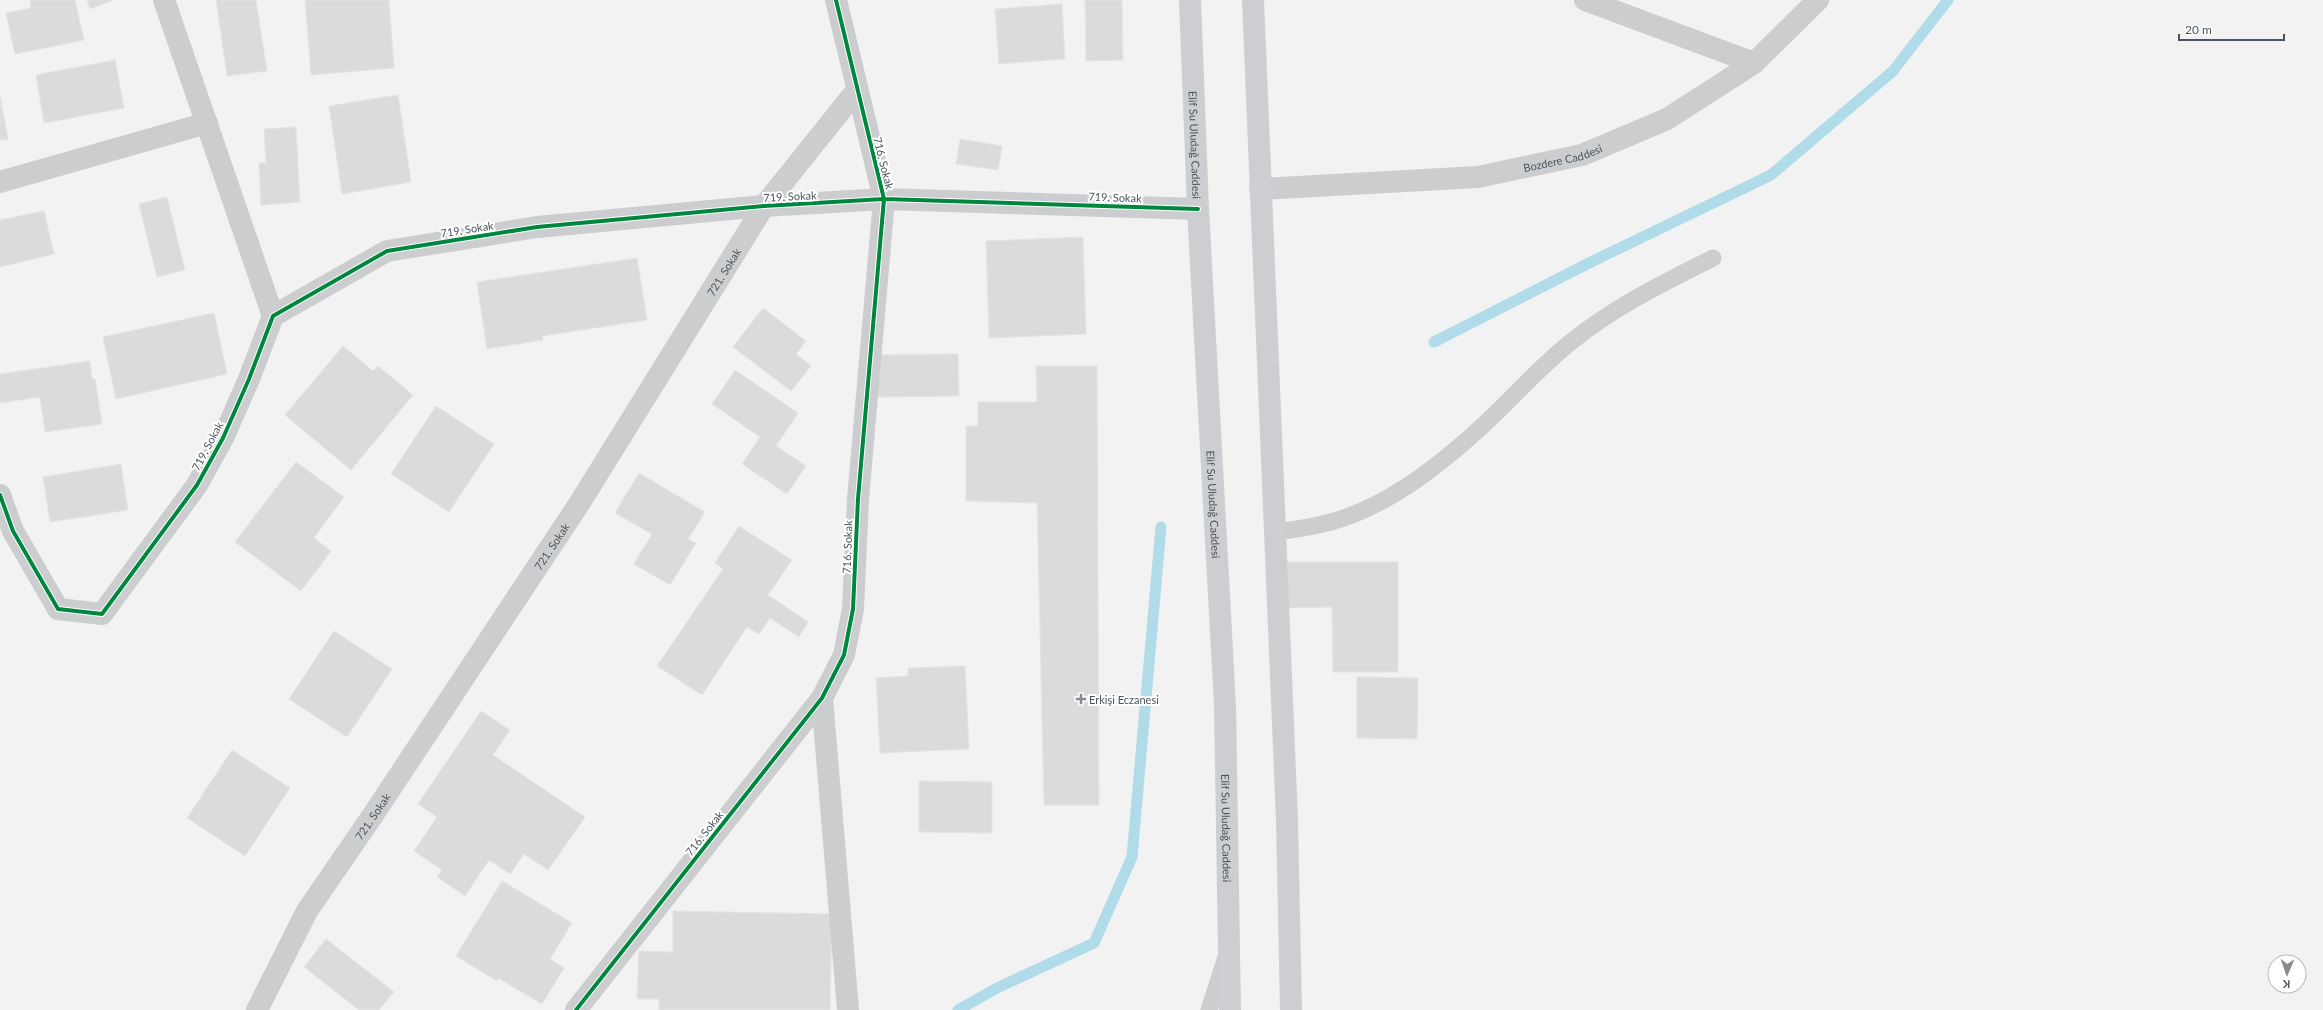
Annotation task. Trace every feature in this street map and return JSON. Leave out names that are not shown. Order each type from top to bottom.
[{"type":"main road","name":"Elif Su Uludağ Caddesi","points":[[1190,0],[1198,209],[1226,706],[1230,1010]]},
{"type":"main road","points":[[1252,0],[1287,821],[1291,1010]]},
{"type":"street","points":[[164,0],[273,316]]},
{"type":"street","name":"716. Sokak","points":[[576,1010],[822,698],[844,655],[853,609],[858,499],[884,200],[836,0]]},
{"type":"street","points":[[1585,0],[1754,63]]},
{"type":"street","name":"Bozdere Caddesi","points":[[1260,189],[1478,178],[1582,155],[1666,119],[1754,63],[1818,0]]},
{"type":"street","name":"721. Sokak","points":[[257,1010],[307,911],[373,815],[579,504],[764,206],[857,90]]},
{"type":"street","points":[[0,182],[207,123]]},
{"type":"street","name":"719. Sokak","points":[[0,495],[13,531],[58,609],[102,614],[197,485],[223,438],[249,379],[273,316],[387,251],[537,227],[764,206],[884,200],[1198,209]]},
{"type":"street","points":[[822,698],[848,1010]]},
{"type":"lane","points":[[1274,532],[1307,528],[1332,522],[1386,499],[1446,457],[1478,430],[1536,372],[1572,342],[1642,293],[1713,258]]},
{"type":"lane","points":[[1209,1010],[1229,946]]},
{"type":"building","points":[[30,0],[75,0],[84,40],[15,54],[6,13],[31,8]]},
{"type":"building","points":[[87,0],[114,0],[90,9]]},
{"type":"building","points":[[216,0],[256,0],[267,71],[227,76]]},
{"type":"building","points":[[305,0],[389,0],[394,68],[311,75]]},
{"type":"building","points":[[1085,0],[1122,0],[1123,60],[1086,61]]},
{"type":"building","points":[[1062,4],[1065,59],[999,64],[995,9]]},
{"type":"building","points":[[115,60],[124,108],[44,123],[36,75]]},
{"type":"building","points":[[0,95],[8,139],[0,140]]},
{"type":"building","points":[[398,95],[411,182],[342,194],[329,106]]},
{"type":"building","points":[[296,127],[300,202],[261,205],[259,163],[266,163],[264,129]]},
{"type":"building","points":[[960,139],[1002,146],[998,170],[956,164]]},
{"type":"building","points":[[167,197],[185,270],[157,277],[139,204]]},
{"type":"building","points":[[44,211],[54,254],[0,267],[0,220]]},
{"type":"building","points":[[1083,237],[1086,334],[989,338],[986,241]]},
{"type":"building","points":[[637,258],[647,320],[542,336],[543,340],[487,349],[477,282]]},
{"type":"building","points":[[763,308],[806,341],[796,354],[811,366],[791,391],[733,347]]},
{"type":"building","points":[[214,313],[227,374],[116,399],[103,337]]},
{"type":"building","points":[[343,346],[373,371],[378,366],[413,395],[351,470],[285,415]]},
{"type":"building","points":[[958,354],[959,396],[878,397],[877,355]]},
{"type":"building","points":[[90,361],[92,379],[95,379],[102,424],[45,432],[40,397],[0,403],[0,374]]},
{"type":"building","points":[[1036,366],[1097,366],[1099,805],[1044,805],[1037,503],[966,501],[966,426],[978,426],[978,402],[1037,402]]},
{"type":"building","points":[[735,370],[798,413],[776,446],[806,466],[787,494],[742,464],[760,437],[712,404]]},
{"type":"building","points":[[436,406],[494,444],[449,512],[391,474]]},
{"type":"building","points":[[296,462],[344,497],[314,538],[331,551],[301,591],[235,542]]},
{"type":"building","points":[[121,464],[128,510],[50,522],[43,477]]},
{"type":"building","points":[[639,473],[705,512],[688,539],[696,543],[670,585],[634,564],[652,534],[615,513]]},
{"type":"building","points":[[739,526],[792,560],[768,595],[808,622],[799,637],[770,618],[759,634],[747,627],[702,695],[657,666],[723,569],[715,563]]},
{"type":"building","points":[[1287,562],[1398,562],[1398,672],[1333,672],[1332,607],[1288,608]]},
{"type":"building","points":[[334,631],[392,669],[347,737],[289,699]]},
{"type":"building","points":[[965,666],[969,749],[880,753],[876,678],[908,676],[908,668]]},
{"type":"building","points":[[1357,677],[1418,678],[1417,739],[1357,738]]},
{"type":"building","points":[[481,711],[510,730],[493,755],[585,817],[548,870],[524,854],[510,874],[489,860],[465,896],[437,877],[442,870],[414,851],[437,817],[418,804]]},
{"type":"building","points":[[232,750],[290,788],[245,856],[187,818]]},
{"type":"building","points":[[919,781],[992,782],[992,833],[919,832]]},
{"type":"building","points":[[502,881],[572,923],[550,959],[564,968],[542,1004],[498,978],[497,981],[456,956]]},
{"type":"building","points":[[673,911],[832,914],[830,1010],[659,1010],[659,999],[637,999],[639,951],[673,952]]},
{"type":"building","points":[[326,939],[394,992],[379,1010],[359,1010],[304,967]]},
{"type":"waterway","points":[[1434,342],[1591,262],[1771,175],[1893,71],[1948,0]]},
{"type":"waterway","points":[[958,1010],[997,988],[1094,943],[1132,857],[1161,527]]},
{"type":"cycle path","points":[[576,1010],[822,698],[844,655],[853,609],[858,499],[884,199],[836,0]]},
{"type":"cycle path","points":[[0,495],[13,531],[58,609],[102,614],[197,485],[223,438],[249,379],[273,316],[387,251],[537,227],[764,206],[884,199],[1198,209]]},
{"type":"place","name":"Erkişi Eczanesi","points":[[1081,699]]}]
